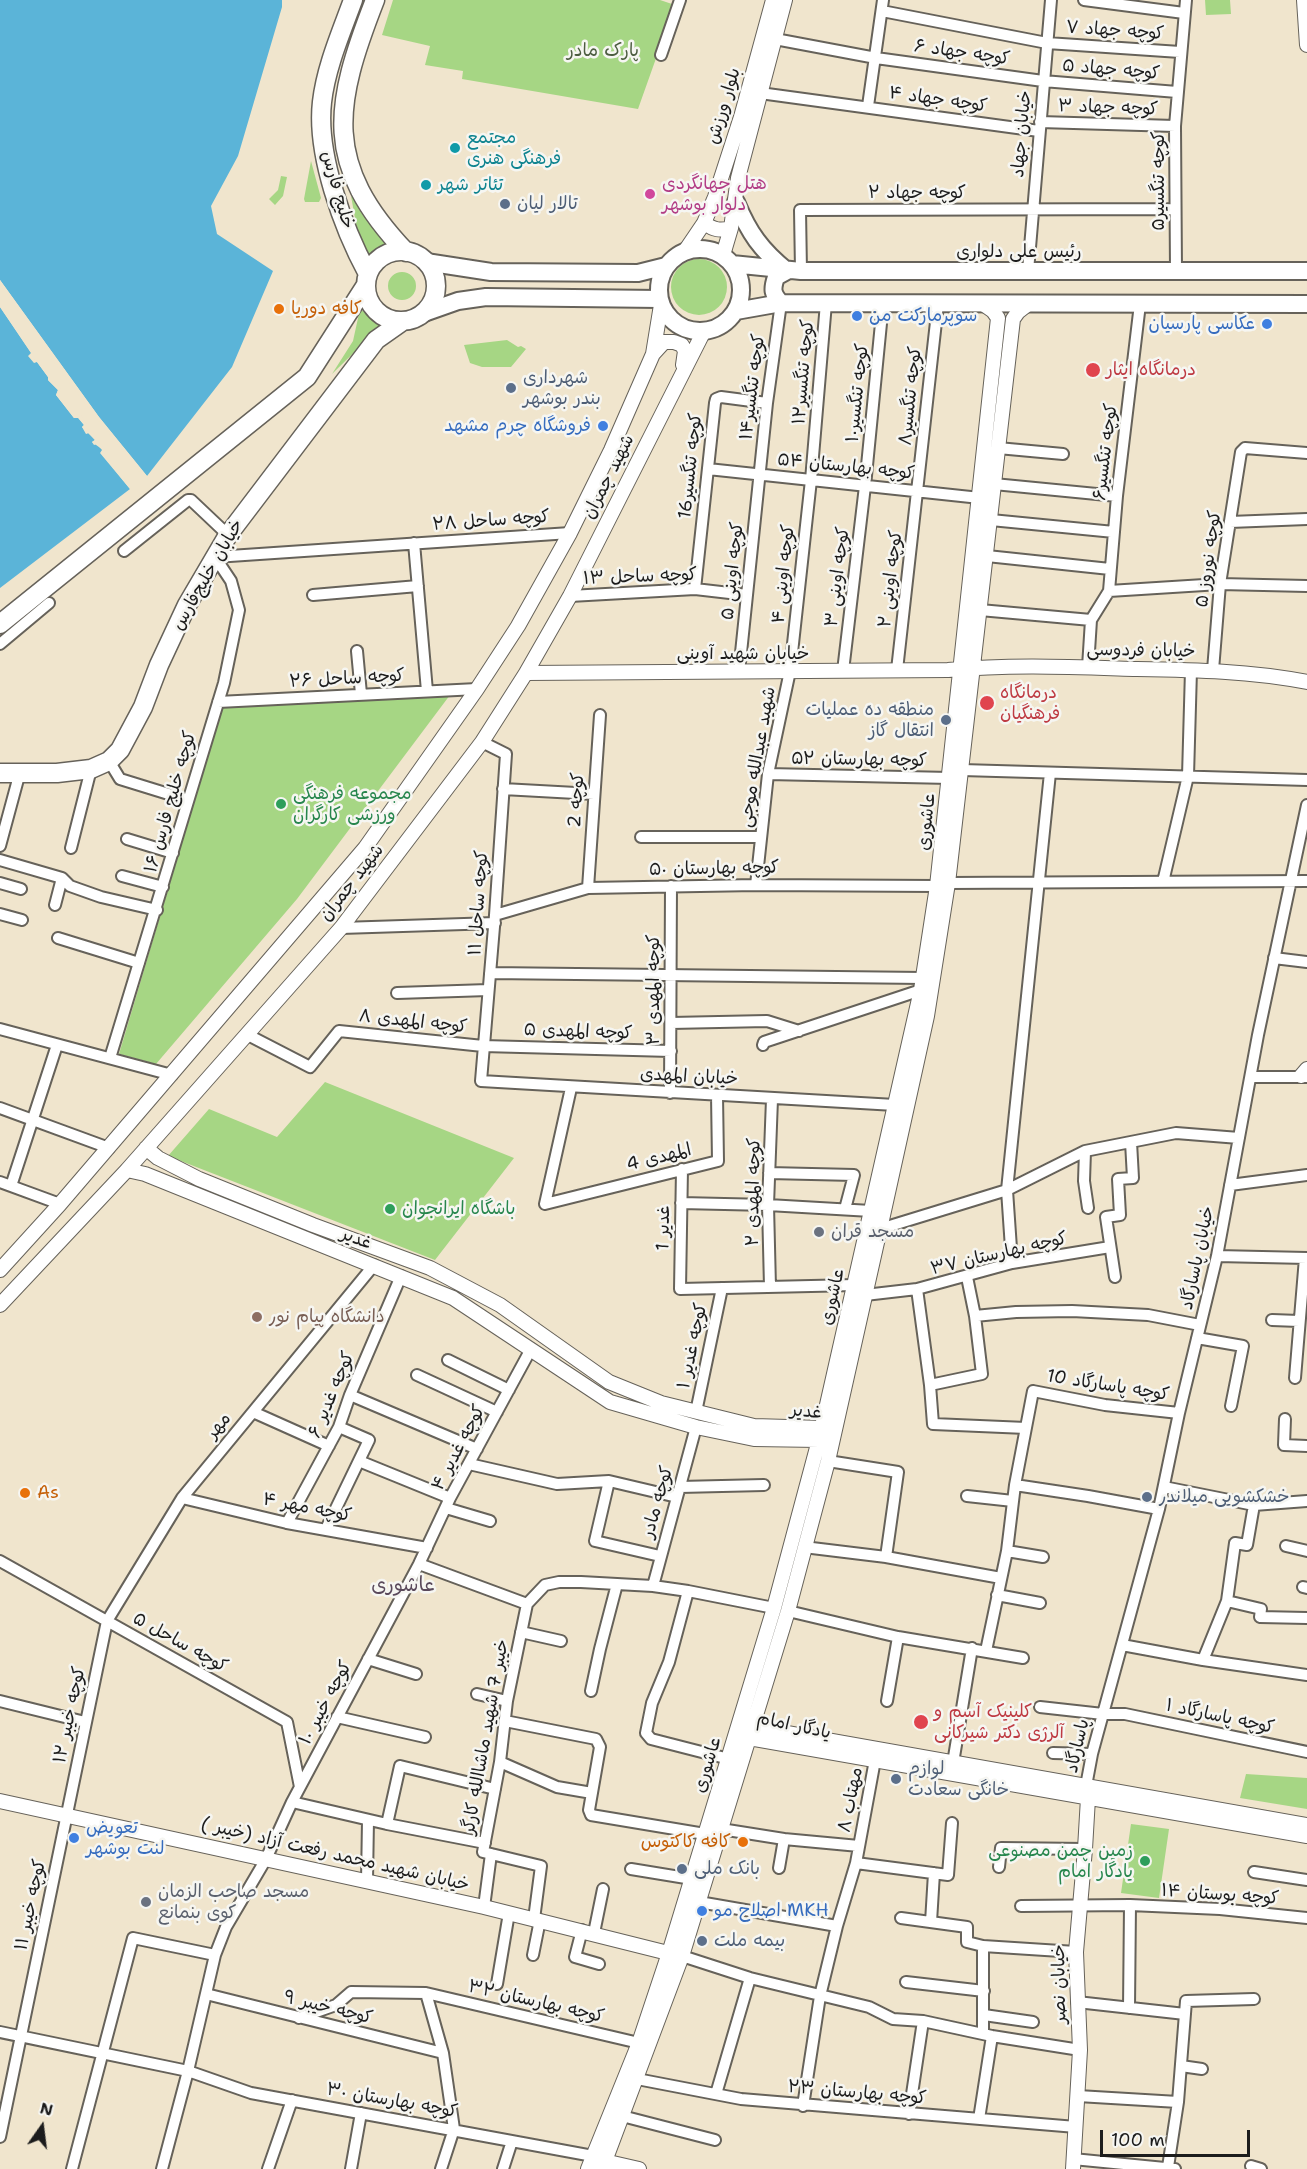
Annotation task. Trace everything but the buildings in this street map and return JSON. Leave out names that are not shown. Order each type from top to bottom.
[{"type":"main road","name":"خلیج فارس","points":[[353,0],[327,77],[322,103],[322,131],[328,169],[335,193],[367,280]]},
{"type":"main road","name":"خلیج فارس","points":[[375,0],[347,84],[343,106],[343,133],[357,187],[386,230],[406,252]]},
{"type":"main road","points":[[736,202],[756,242],[770,257],[794,271]]},
{"type":"main road","points":[[699,248],[711,250],[728,259],[739,274],[742,287],[741,299],[736,311],[728,321],[704,331],[691,330],[678,325],[668,316],[661,302],[660,278],[666,266],[685,251],[699,248]]},
{"type":"main road","points":[[0,624],[308,377],[367,280],[374,264],[383,256],[394,252],[417,255],[433,271],[436,282],[435,293],[424,313]]},
{"type":"main road","name":"رئیس علی دلواری","points":[[728,259],[794,271],[1307,271]]},
{"type":"main road","points":[[426,262],[491,272],[638,273],[666,266]]},
{"type":"main road","points":[[781,303],[774,296],[772,288],[776,277],[794,271]]},
{"type":"main road","points":[[367,280],[368,297],[373,307],[381,315],[392,320],[403,321],[458,301],[486,297],[661,302]]},
{"type":"main road","points":[[736,311],[781,303],[1307,304]]},
{"type":"main road","name":"خیابان خلیج‌فارس","points":[[0,773],[57,773],[91,770],[109,761],[120,750],[143,707],[159,665],[187,605],[228,535],[376,340],[403,321]]},
{"type":"street","points":[[662,55],[680,0]]},
{"type":"street","name":"بلوار ورزش","points":[[685,251],[704,223],[741,117],[773,0]]},
{"type":"street","name":"بلوار ورزش","points":[[728,259],[738,178],[785,0]]},
{"type":"street","name":"خیابان جهاد","points":[[1028,271],[1051,0]]},
{"type":"street","points":[[1084,0],[1184,13]]},
{"type":"street","name":"کوچه تنگسیر۵","points":[[1176,271],[1175,126],[1186,0]]},
{"type":"street","points":[[1304,0],[1307,45]]},
{"type":"street","points":[[868,106],[882,5]]},
{"type":"street","name":"کوچه جهاد ۷","points":[[882,5],[1047,42],[1180,52]]},
{"type":"street","name":"کوچه جهاد ۶","points":[[775,39],[876,58],[1043,81]]},
{"type":"street","name":"کوچه جهاد ۵","points":[[1043,81],[1177,92]]},
{"type":"street","name":"کوچه جهاد ۴","points":[[760,93],[1040,127]]},
{"type":"street","name":"کوچه جهاد ۳","points":[[1040,127],[1175,126]]},
{"type":"street","name":"کوچه جهاد ۲","points":[[794,271],[801,210],[1175,209]]},
{"type":"street","points":[[704,223],[721,231],[731,228]]},
{"type":"street","name":"شهید چمران","points":[[3,1262],[60,1204],[109,1148],[365,848],[477,689],[518,626],[570,533],[611,450],[653,354],[661,302]]},
{"type":"street","name":"کوچه تنگسیر۱۴","points":[[760,474],[781,303]]},
{"type":"street","name":"کوچه تنگسیر۱۲","points":[[811,480],[826,303]]},
{"type":"street","name":"کوچه تنگسیر۱۰","points":[[865,486],[883,303]]},
{"type":"street","name":"کوچه تنگسیر۸","points":[[918,492],[938,304]]},
{"type":"street","name":"عاشوری","points":[[597,2164],[670,1953],[699,1902],[751,1732],[825,1434],[865,1295],[927,1016],[943,885],[962,770],[980,498],[998,318],[983,304]]},
{"type":"street","name":"کوچه تنگسیر۶","points":[[1108,591],[1140,304]]},
{"type":"street","name":"عاشوری","points":[[597,2164],[622,2116],[637,2079],[670,1953],[705,1834],[738,1728],[781,1609],[828,1461],[825,1434],[855,1285],[943,885],[950,778],[968,667],[981,610],[1013,319],[1027,305]]},
{"type":"street","name":"شهید چمران","points":[[0,1305],[127,1170],[341,928],[482,742],[526,673],[570,596],[704,331]]},
{"type":"street","points":[[653,354],[664,342],[682,345],[685,351],[683,370]]},
{"type":"street","name":"کوچه تنگسیر16","points":[[695,589],[716,399],[721,397],[767,403]]},
{"type":"street","points":[[998,448],[1063,454]]},
{"type":"street","name":"کوچه نوروز ۵","points":[[1213,670],[1220,585],[1241,452],[1245,448],[1307,453]]},
{"type":"street","name":"کوچه بهارستان ۵۴","points":[[708,469],[980,498]]},
{"type":"street","name":"کوچه اوینی ۵","points":[[739,672],[760,474]]},
{"type":"street","name":"کوچه اوینی ۴","points":[[790,671],[811,480]]},
{"type":"street","points":[[994,484],[1117,496]]},
{"type":"street","name":"کوچه اوینی ۳","points":[[843,671],[865,486]]},
{"type":"street","name":"کوچه اوینی ۲","points":[[897,670],[918,492]]},
{"type":"street","points":[[124,551],[188,500],[191,500],[215,521],[228,535]]},
{"type":"street","points":[[1230,522],[1307,519]]},
{"type":"street","points":[[991,520],[1114,532]]},
{"type":"street","name":"کوچه ساحل ۲۸","points":[[215,557],[570,533]]},
{"type":"street","points":[[414,543],[427,691]]},
{"type":"street","points":[[987,556],[1110,569]]},
{"type":"street","name":"کوچه خلیج فارس ۱۶","points":[[110,1058],[157,910],[218,702],[239,610],[231,581],[215,557]]},
{"type":"street","points":[[1088,667],[1090,620],[1108,591],[1220,585],[1307,586]]},
{"type":"street","points":[[313,595],[418,586]]},
{"type":"street","name":"کوچه ساحل ۱۳","points":[[570,596],[695,589],[747,595]]},
{"type":"street","points":[[0,644],[49,603]]},
{"type":"street","points":[[981,610],[1090,620]]},
{"type":"street","points":[[357,651],[361,694]]},
{"type":"street","name":"خیابان شهید آوینی","points":[[526,673],[843,671],[968,667]]},
{"type":"street","name":"خیابان فردوسی","points":[[968,667],[1213,670],[1269,675],[1307,682]]},
{"type":"street","points":[[1164,882],[1188,776],[1191,670]]},
{"type":"street","name":"شهید عبدالله موجی","points":[[756,885],[768,774],[790,671]]},
{"type":"street","name":"کوچه ساحل ۲۶","points":[[218,702],[477,689]]},
{"type":"street","name":"کوچه 2","points":[[588,888],[600,715]]},
{"type":"street","name":"کوچه ساحل ۱۱","points":[[481,1081],[506,754],[482,742]]},
{"type":"street","points":[[109,761],[120,779],[189,800]]},
{"type":"street","points":[[71,848],[91,770]]},
{"type":"street","points":[[962,770],[1307,780]]},
{"type":"street","points":[[0,846],[20,772]]},
{"type":"street","points":[[1012,1263],[1007,1190],[1050,773]]},
{"type":"street","name":"کوچه بهارستان ۵۲","points":[[768,774],[950,778]]},
{"type":"street","points":[[503,789],[594,794]]},
{"type":"street","name":"خیابان پاسارگاد","points":[[1103,1714],[1159,1509],[1179,1413],[1217,1256],[1274,958],[1307,805]]},
{"type":"street","points":[[641,837],[760,837]]},
{"type":"street","points":[[127,839],[173,853]]},
{"type":"street","points":[[0,860],[62,878],[70,886],[101,897],[157,910]]},
{"type":"street","points":[[122,876],[163,887]]},
{"type":"street","points":[[55,905],[62,878]]},
{"type":"street","name":"کوچه بهارستان ۵۰","points":[[341,928],[495,919],[588,888],[1307,881]]},
{"type":"street","points":[[0,883],[21,889]]},
{"type":"street","name":"کوچه المهدی ۳","points":[[670,1093],[672,886]]},
{"type":"street","points":[[0,914],[22,920]]},
{"type":"street","points":[[58,938],[139,963]]},
{"type":"street","points":[[1274,958],[1307,962]]},
{"type":"street","points":[[490,973],[670,974],[922,984]]},
{"type":"street","points":[[764,1045],[764,1042],[922,984]]},
{"type":"street","points":[[397,993],[488,990]]},
{"type":"street","points":[[671,1023],[767,1021],[799,1031]]},
{"type":"street","points":[[0,1029],[172,1075]]},
{"type":"street","name":"کوچه المهدی ۸","points":[[248,1035],[309,1067],[339,1031],[483,1046]]},
{"type":"street","points":[[57,1045],[34,1119],[5,1184],[60,1204]]},
{"type":"street","name":"کوچه المهدی ۵","points":[[483,1046],[671,1051]]},
{"type":"street","points":[[1251,1077],[1305,1074]]},
{"type":"street","name":"خیابان المهدی","points":[[481,1081],[895,1105]]},
{"type":"street","name":"المهدی 4","points":[[571,1088],[545,1204],[682,1168],[718,1161],[717,1095]]},
{"type":"street","name":"کوچه المهدی ۲","points":[[770,1287],[768,1205],[772,1099]]},
{"type":"street","points":[[0,1108],[109,1148]]},
{"type":"street","points":[[880,1229],[1007,1190],[1085,1151],[1176,1133],[1239,1138]]},
{"type":"street","points":[[1116,1277],[1106,1216],[1120,1215],[1118,1179],[1133,1178],[1131,1142]]},
{"type":"street","name":"غدیر","points":[[146,1148],[158,1158],[199,1179],[313,1225],[430,1268],[500,1305],[609,1382],[661,1403],[696,1412],[754,1433]]},
{"type":"street","points":[[1085,1151],[1084,1181],[1088,1208]]},
{"type":"street","points":[[165,1182],[166,1172],[174,1166]]},
{"type":"street","name":"غدیر 1","points":[[682,1168],[680,1289],[722,1288]]},
{"type":"street","name":"غدیر","points":[[127,1170],[165,1182],[453,1298],[610,1402],[696,1427],[754,1433],[825,1434]]},
{"type":"street","points":[[769,1173],[854,1175],[845,1209]]},
{"type":"street","points":[[1230,1185],[1307,1175]]},
{"type":"street","points":[[681,1203],[871,1211]]},
{"type":"street","name":"کوچه بهارستان ۳۷","points":[[865,1295],[917,1289],[1012,1263],[1110,1247]]},
{"type":"street","points":[[1217,1256],[1306,1258],[1302,1326],[1295,1378]]},
{"type":"street","name":"مهر","points":[[107,1621],[182,1498],[374,1265]]},
{"type":"street","name":"کوچه غدیر ۶","points":[[287,1523],[339,1427],[350,1395],[401,1276]]},
{"type":"street","points":[[930,1386],[982,1374],[975,1316],[967,1277]]},
{"type":"street","points":[[722,1288],[855,1285]]},
{"type":"street","name":"کوچه غدیر ۱","points":[[696,1412],[722,1288]]},
{"type":"street","points":[[917,1289],[933,1424],[1026,1428],[1015,1485],[1007,1551],[986,1651]]},
{"type":"street","points":[[975,1316],[1016,1312],[1072,1311],[1148,1315],[1200,1325]]},
{"type":"street","points":[[1272,1320],[1302,1326]]},
{"type":"street","points":[[1197,1338],[1243,1346],[1231,1406]]},
{"type":"street","name":"کوچه غدیر ۴","points":[[419,1564],[448,1503],[531,1349]]},
{"type":"street","points":[[448,1360],[509,1390]]},
{"type":"street","points":[[417,1375],[497,1412]]},
{"type":"street","name":"کوچه پاسارگاد 10","points":[[1026,1428],[1033,1391],[1105,1404],[1179,1413]]},
{"type":"street","points":[[350,1395],[477,1449]]},
{"type":"street","points":[[253,1412],[329,1446]]},
{"type":"street","points":[[1285,1419],[1284,1445],[1307,1446]]},
{"type":"street","points":[[326,1529],[369,1440],[339,1427]]},
{"type":"street","name":"کوچه مادر","points":[[653,1587],[696,1427]]},
{"type":"street","points":[[359,1461],[490,1521]]},
{"type":"street","points":[[828,1461],[898,1472],[886,1557]]},
{"type":"street","points":[[469,1464],[557,1484],[609,1481],[679,1492],[764,1485]]},
{"type":"street","points":[[609,1481],[595,1541],[660,1557]]},
{"type":"street","points":[[1015,1485],[1159,1509]]},
{"type":"street","points":[[1164,1487],[1254,1505],[1307,1501]]},
{"type":"street","points":[[967,1496],[1013,1501]]},
{"type":"street","name":"کوچه مهر ۴","points":[[182,1498],[287,1523],[427,1548]]},
{"type":"street","points":[[1203,1660],[1227,1601],[1235,1544],[1247,1545],[1254,1505]]},
{"type":"street","points":[[1286,1546],[1307,1551]]},
{"type":"street","points":[[812,1548],[886,1557],[1001,1578]]},
{"type":"street","points":[[1007,1551],[1043,1557]]},
{"type":"street","name":"کوچه ساحل ۵","points":[[0,1561],[287,1722],[300,1787]]},
{"type":"street","points":[[419,1564],[527,1604],[546,1585],[559,1582],[653,1587],[688,1591],[781,1609],[898,1637],[1023,1658]]},
{"type":"street","name":"کوچه خیبر ۱۰","points":[[266,1859],[292,1802],[419,1564]]},
{"type":"street","points":[[591,1691],[617,1584]]},
{"type":"street","points":[[688,1591],[669,1662],[652,1702],[646,1733],[651,1739],[729,1759]]},
{"type":"street","points":[[997,1595],[1041,1603]]},
{"type":"street","points":[[1227,1601],[1261,1609],[1260,1617],[1307,1618]]},
{"type":"street","name":"خیبر 7 شهید ماشاالله کارگر","points":[[527,1604],[507,1701],[500,1762],[483,1852],[541,1866],[537,1919]]},
{"type":"street","name":"کوچه خیبر ۱۲","points":[[67,1816],[107,1621]]},
{"type":"street","points":[[521,1632],[561,1641]]},
{"type":"street","points":[[887,1701],[898,1637]]},
{"type":"street","points":[[1122,1645],[1203,1660],[1307,1675]]},
{"type":"street","points":[[953,1763],[972,1648]]},
{"type":"street","points":[[368,1659],[416,1674]]},
{"type":"street","points":[[477,1694],[507,1701]]},
{"type":"street","points":[[0,1701],[86,1722]]},
{"type":"street","name":"کوچه پاسارگاد ۱","points":[[1040,1707],[1103,1714],[1125,1714],[1307,1752]]},
{"type":"street","name":"پاسارگاد","points":[[1087,1792],[1092,1754],[1103,1714]]},
{"type":"street","points":[[337,1717],[425,1737]]},
{"type":"street","points":[[505,1721],[596,1739],[600,1747],[589,1810],[591,1815],[705,1834]]},
{"type":"street","name":"یادگار امام","points":[[738,1728],[773,1736],[953,1763],[1087,1792]]},
{"type":"street","name":"یادگار امام","points":[[773,1736],[875,1760],[1307,1825]]},
{"type":"street","points":[[1053,1753],[1092,1754]]},
{"type":"street","name":"مهتاب ۸","points":[[802,2106],[820,1996],[837,1926],[856,1863],[875,1760]]},
{"type":"street","points":[[500,1762],[557,1787],[592,1794]]},
{"type":"street","points":[[387,1824],[400,1766],[495,1790]]},
{"type":"street","name":"خیابان نصر","points":[[1073,2164],[1080,2050],[1076,1952],[1085,1849],[1087,1792]]},
{"type":"street","name":"( خیبر) خیابان شهید محمد رفعت آزاد","points":[[0,1801],[537,1919],[670,1953]]},
{"type":"street","points":[[292,1802],[484,1843]]},
{"type":"street","name":"یادگار امام","points":[[1203,1811],[1307,1836]]},
{"type":"street","name":"کوچه خیبر ۱۱","points":[[0,2137],[19,2037],[67,1816]]},
{"type":"street","points":[[367,1881],[368,1820]]},
{"type":"street","points":[[856,1863],[948,1875],[952,1823]]},
{"type":"street","points":[[721,1829],[784,1839],[859,1846]]},
{"type":"street","points":[[779,1868],[784,1839]]},
{"type":"street","points":[[999,1867],[1001,1848],[1085,1849]]},
{"type":"street","points":[[484,1907],[491,1854]]},
{"type":"street","points":[[162,2169],[188,2071],[214,1955],[226,1927],[266,1859]]},
{"type":"street","points":[[631,1869],[692,1879]]},
{"type":"street","points":[[1254,1872],[1307,1880]]},
{"type":"street","points":[[931,1922],[934,1873]]},
{"type":"street","points":[[598,1964],[575,1957],[588,1932],[603,1889]]},
{"type":"street","points":[[699,1902],[837,1926]]},
{"type":"street","points":[[1129,2008],[1130,1905]]},
{"type":"street","name":"کوچه بوستان ۱۴","points":[[1021,1906],[1130,1905],[1220,1909],[1307,1918]]},
{"type":"street","points":[[497,1984],[509,1913]]},
{"type":"street","points":[[901,1918],[967,1927],[967,1942],[983,1946],[1076,1952]]},
{"type":"street","points":[[533,1955],[537,1919]]},
{"type":"street","points":[[72,2169],[133,1938],[214,1955]]},
{"type":"street","points":[[979,2119],[988,2035],[984,2014],[983,1946]]},
{"type":"street","points":[[670,1953],[750,1978],[869,2007],[893,2019],[923,2021],[988,2035],[1080,2050]]},
{"type":"street","points":[[716,2094],[750,1978]]},
{"type":"street","points":[[906,1982],[984,1992]]},
{"type":"street","name":"کوچه بهارستان ۳۲","points":[[299,2018],[336,2005],[351,1992],[426,1993],[639,2043]]},
{"type":"street","points":[[426,1993],[443,2053],[454,2129],[441,2169]]},
{"type":"street","name":"کوچه خیبر ۹","points":[[206,1994],[443,2053]]},
{"type":"street","points":[[1073,2164],[1171,2168],[1186,2001],[1254,1999]]},
{"type":"street","points":[[1077,2002],[1185,2014]]},
{"type":"street","points":[[984,2014],[1033,2022]]},
{"type":"street","points":[[909,2114],[923,2021]]},
{"type":"street","name":"کوچه بهارستان ۳۰","points":[[0,2032],[188,2071],[251,2093],[454,2129],[512,2141],[597,2164]]},
{"type":"street","points":[[1181,2066],[1202,2069]]},
{"type":"street","name":"کوچه بهارستان ۲۳","points":[[637,2079],[741,2099],[802,2106],[1076,2127]]},
{"type":"street","points":[[1078,2096],[1178,2102]]},
{"type":"street","points":[[268,2169],[292,2100]]},
{"type":"street","points":[[351,2169],[361,2113]]},
{"type":"street","points":[[622,2116],[715,2140]]},
{"type":"street","points":[[503,2169],[512,2141]]},
{"type":"street","points":[[597,2164],[639,2169]]},
{"type":"green space","name":"پارک مادر","points":[[393,0],[660,0],[675,5],[638,109],[462,79],[463,71],[425,65],[430,46],[382,35]]},
{"type":"green space","points":[[1205,0],[1230,0],[1231,14],[1206,15]]},
{"type":"green space","points":[[311,161],[321,198],[319,202],[305,202],[304,199]]},
{"type":"green space","points":[[281,176],[287,177],[283,196],[275,205],[269,199],[278,190]]},
{"type":"green space","points":[[351,196],[390,243],[363,262]]},
{"type":"green space","points":[[699,259],[710,261],[719,267],[725,276],[727,287],[725,298],[719,307],[710,313],[699,315],[688,313],[679,307],[673,298],[671,287],[673,276],[679,267],[688,261]]},
{"type":"green space","points":[[402,272],[412,276],[416,286],[412,296],[402,300],[392,296],[388,286],[392,276]]},
{"type":"green space","points":[[360,309],[382,325],[332,374],[353,341]]},
{"type":"green space","points":[[507,340],[526,349],[511,367],[482,367],[470,363],[464,345]]},
{"type":"green space","name":"مجموعه فرهنگی ورزشی کارگران","points":[[450,695],[297,899],[156,1064],[119,1054],[222,708]]},
{"type":"green space","name":"باشگاه ایرانجوان","points":[[325,1082],[514,1158],[435,1260],[168,1156],[209,1109],[277,1137]]},
{"type":"green space","points":[[1246,1774],[1307,1778],[1307,1809],[1240,1798]]},
{"type":"green space","name":"زمین چمن مصنوعی یادگار امام","points":[[1131,1824],[1169,1829],[1159,1898],[1121,1893]]},
{"type":"water","points":[[0,0],[282,0],[282,7],[238,156],[211,206],[217,234],[273,271],[232,367],[147,476],[99,417],[0,280]]},
{"type":"water","points":[[0,307],[32,354],[29,356],[37,362],[48,380],[58,390],[56,395],[74,418],[78,417],[84,425],[82,427],[95,440],[92,442],[103,450],[101,453],[130,489],[0,588]]},
{"type":"pier","points":[[0,280],[99,417],[147,476],[144,478],[42,346],[0,285]]},
{"type":"pier","points":[[0,304],[34,352],[32,357],[39,360],[51,375],[51,380],[61,389],[59,394],[75,415],[81,415],[87,424],[87,430],[91,430],[98,438],[105,449],[104,453],[132,487],[130,489],[100,453],[102,450],[97,444],[94,445],[92,442],[95,440],[89,433],[86,434],[82,427],[84,425],[78,418],[74,418],[56,395],[58,390],[48,380],[37,362],[34,363],[28,356],[31,353]]},
{"type":"place","name":"مجتمع فرهنگی هنری","points":[[455,148]]},
{"type":"place","name":"تئاتر شهر","points":[[426,185]]},
{"type":"place","name":"هتل جهانگردی دلوار بوشهر","points":[[650,194]]},
{"type":"place","name":"تالار لیان","points":[[505,204]]},
{"type":"place","name":"کافه دوریا","points":[[279,309]]},
{"type":"place","name":"سوپرمارکت من","points":[[857,316]]},
{"type":"place","name":"عکاسی پارسیان","points":[[1267,324]]},
{"type":"place","name":"درمانگاه ایثار","points":[[1093,370]]},
{"type":"place","name":"شهرداری بندر بوشهر","points":[[511,388]]},
{"type":"place","name":"فروشگاه چرم مشهد","points":[[603,426]]},
{"type":"place","name":"درمانگاه فرهنگیان","points":[[987,703]]},
{"type":"place","name":"منطقه ده عملیات انتقال گاز","points":[[946,720]]},
{"type":"place","name":"مجموعه فرهنگی ورزشی کارگران","points":[[281,804]]},
{"type":"place","name":"باشگاه ایرانجوان","points":[[390,1209]]},
{"type":"place","name":"مسجد قران","points":[[819,1232]]},
{"type":"place","name":"دانشگاه پیام نور","points":[[257,1317]]},
{"type":"place","name":"As","points":[[25,1493]]},
{"type":"place","name":"خشکشویی میلاندر","points":[[1147,1497]]},
{"type":"place","name":"کلینیک آسم و آلرژی دکتر شیرکانی","points":[[921,1722]]},
{"type":"place","name":"لوازم خانگی سعادت","points":[[896,1779]]},
{"type":"place","name":"تعویض لنت بوشهر","points":[[74,1838]]},
{"type":"place","name":"کافه کاکتوس","points":[[743,1842]]},
{"type":"place","name":"زمین چمن مصنوعی یادگار امام","points":[[1145,1861]]},
{"type":"place","name":"بانک ملی","points":[[682,1869]]},
{"type":"place","name":"مسجد صاحب الزمان کوی بنمانع","points":[[146,1902]]},
{"type":"place","name":"اصلاح مو MKH","points":[[702,1911]]},
{"type":"place","name":"بیمه ملت","points":[[702,1941]]},
{"type":"district","name":"عاشوری","points":[[403,1586]]}]
